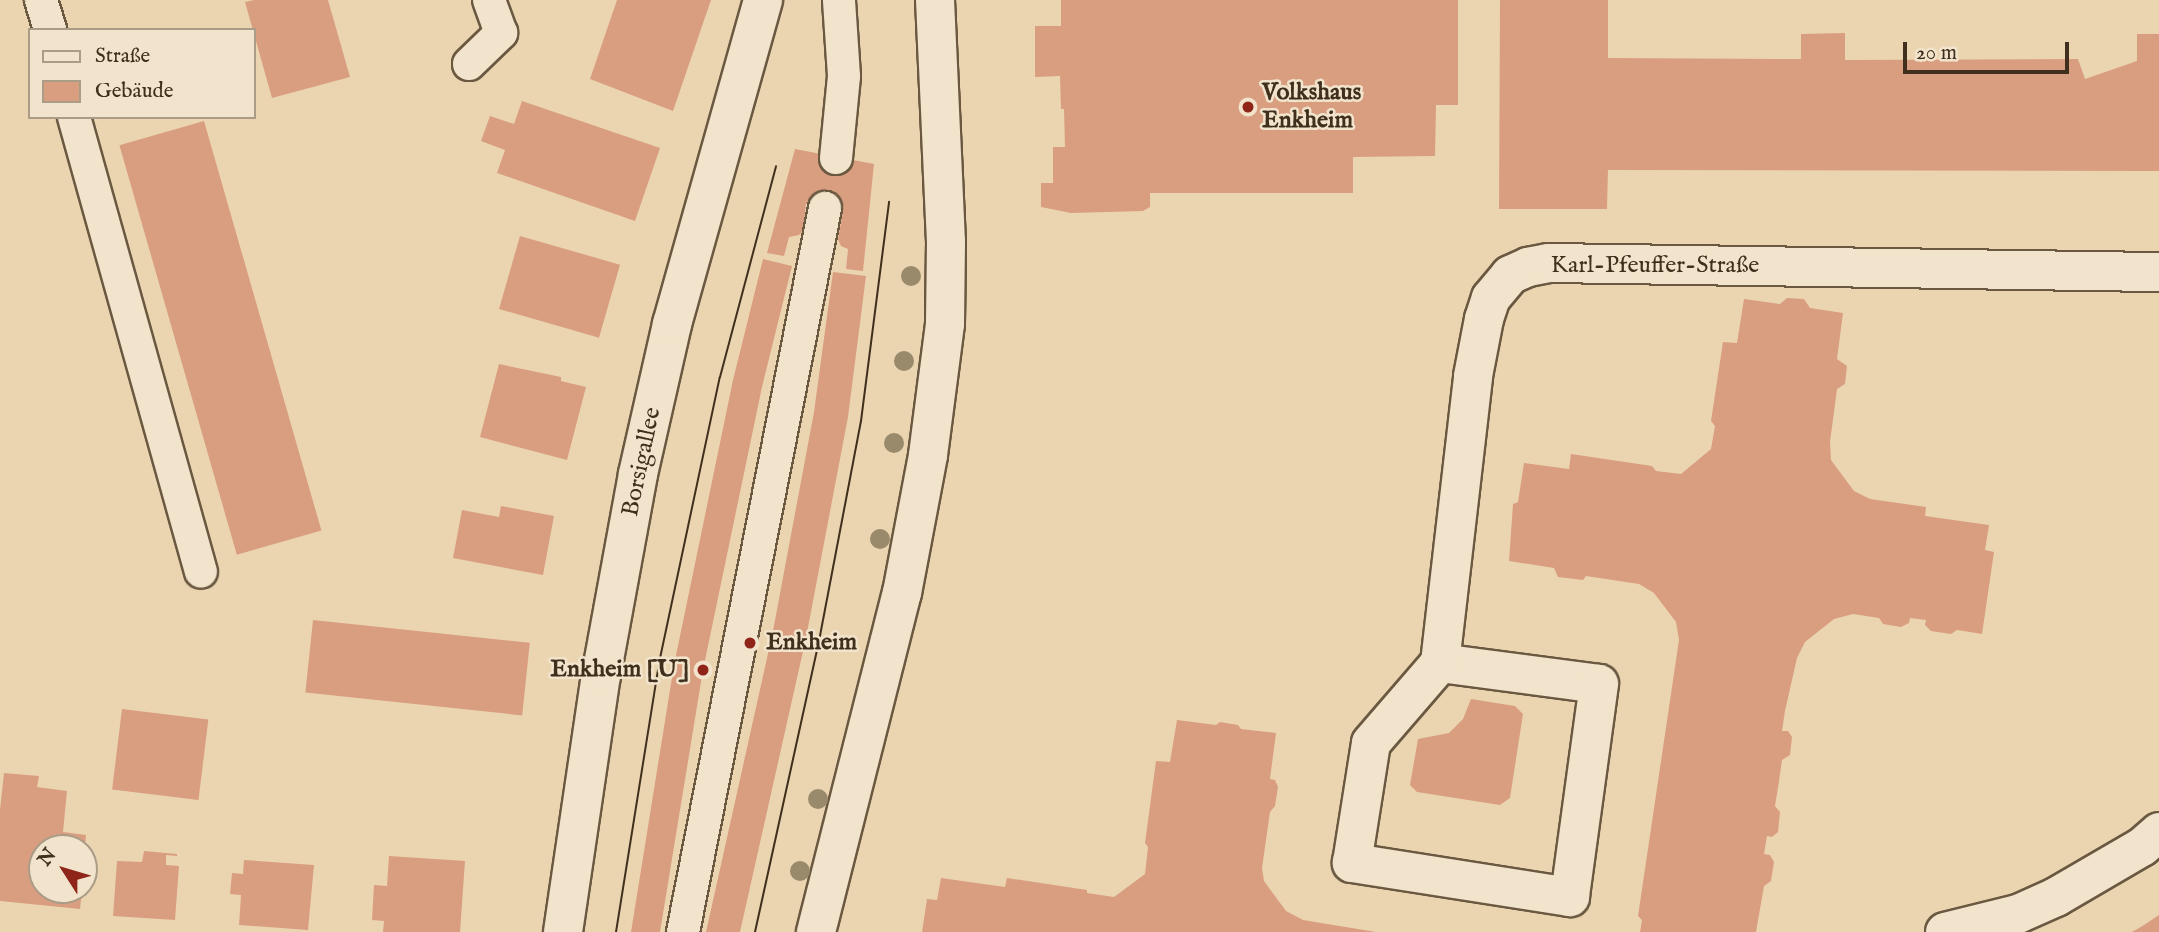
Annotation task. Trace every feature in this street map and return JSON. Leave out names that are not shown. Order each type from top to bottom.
[{"type":"street","name":"Borsigallee","points":[[563,932],[601,676],[638,474],[672,324],[763,0]]},
{"type":"street","points":[[816,932],[902,593],[928,455],[942,351],[946,242],[935,0]]},
{"type":"street","name":"Karl-Pfeuffer-Straße","points":[[1440,663],[1473,376],[1491,298],[1510,275],[1528,267],[1549,263],[2159,272]]},
{"type":"street","points":[[1440,663],[1599,684],[1570,897],[1352,863],[1371,743],[1440,663]]},
{"type":"street","points":[[1945,932],[2018,914],[2056,897],[2142,847],[2159,832]]},
{"type":"lane","points":[[41,0],[49,28]]},
{"type":"lane","points":[[469,64],[501,33],[489,0]]},
{"type":"lane","points":[[835,158],[844,76],[839,0]]},
{"type":"lane","points":[[75,119],[201,572]]},
{"type":"lane","points":[[683,932],[825,208]]},
{"type":"building","points":[[328,0],[350,77],[272,98],[256,41],[256,28],[252,28],[245,2]]},
{"type":"building","points":[[617,0],[711,0],[673,111],[590,79]]},
{"type":"building","name":"Volkshaus Enkheim","points":[[1061,0],[1458,0],[1458,105],[1436,105],[1435,156],[1353,157],[1353,193],[1150,193],[1150,207],[1143,211],[1071,213],[1041,207],[1041,183],[1053,183],[1053,147],[1065,147],[1064,109],[1061,109],[1060,76],[1035,77],[1035,26],[1061,26]]},
{"type":"building","points":[[1500,0],[1608,0],[1608,58],[1801,59],[1801,34],[1845,33],[1845,60],[2078,59],[2085,79],[2137,61],[2137,34],[2159,34],[2159,171],[1608,170],[1607,209],[1499,209]]},
{"type":"building","points":[[522,101],[660,148],[635,221],[497,173],[505,150],[481,141],[490,116],[514,124]]},
{"type":"building","points":[[204,121],[321,530],[237,555],[119,145]]},
{"type":"building","points":[[795,149],[874,164],[863,271],[846,269],[848,249],[841,246],[838,239],[843,211],[806,204],[803,231],[799,235],[789,237],[784,256],[767,253]]},
{"type":"building","points":[[520,236],[620,265],[599,338],[499,309]]},
{"type":"building","points":[[763,259],[792,266],[762,387],[703,670],[660,932],[631,932],[674,665],[733,380]]},
{"type":"building","points":[[833,272],[866,276],[848,417],[806,638],[740,932],[706,932],[773,631],[814,412]]},
{"type":"building","points":[[1787,298],[1804,299],[1810,308],[1843,313],[1837,359],[1847,366],[1845,384],[1837,389],[1830,442],[1831,460],[1854,491],[1870,499],[1926,507],[1925,516],[1989,525],[1985,550],[1994,552],[1982,634],[1957,630],[1951,634],[1931,631],[1925,625],[1926,620],[1910,618],[1909,623],[1901,627],[1883,624],[1879,618],[1853,614],[1834,619],[1805,642],[1797,658],[1785,711],[1782,731],[1788,731],[1792,737],[1790,755],[1782,760],[1775,806],[1780,812],[1778,832],[1772,837],[1767,836],[1764,854],[1770,855],[1774,862],[1771,881],[1764,886],[1756,932],[1640,932],[1642,920],[1638,916],[1679,640],[1676,622],[1654,593],[1639,584],[1586,576],[1583,580],[1558,577],[1554,568],[1509,561],[1513,504],[1518,502],[1524,463],[1569,469],[1571,454],[1652,466],[1656,471],[1681,474],[1711,449],[1715,426],[1711,421],[1723,342],[1737,343],[1744,299],[1780,304]]},
{"type":"building","points":[[499,364],[561,377],[561,381],[586,387],[567,460],[480,437]]},
{"type":"building","points":[[501,506],[554,516],[543,575],[453,558],[462,510],[499,517]]},
{"type":"building","points":[[313,620],[530,643],[522,715],[305,693]]},
{"type":"building","points":[[1471,699],[1515,706],[1523,714],[1510,798],[1500,805],[1417,792],[1410,785],[1418,739],[1449,733],[1463,719]]},
{"type":"building","points":[[122,709],[208,720],[198,800],[112,789]]},
{"type":"building","points":[[1177,720],[1216,725],[1220,722],[1238,725],[1241,729],[1276,733],[1270,779],[1275,780],[1278,787],[1275,806],[1270,812],[1262,868],[1264,881],[1286,911],[1303,920],[1376,932],[922,932],[927,899],[937,900],[941,878],[1005,887],[1007,878],[1087,890],[1087,893],[1114,897],[1145,874],[1148,847],[1145,843],[1156,761],[1170,762]]},
{"type":"building","points":[[4,773],[39,776],[37,787],[67,791],[63,832],[78,834],[28,834],[28,904],[0,901],[0,810]]},
{"type":"building","points":[[144,851],[177,854],[166,855],[166,865],[179,866],[175,920],[113,916],[117,861],[142,862]]},
{"type":"building","points":[[389,856],[465,861],[460,932],[383,932],[384,921],[372,920],[374,885],[387,886]]},
{"type":"building","points":[[244,860],[314,865],[308,930],[239,925],[241,895],[230,894],[232,873],[243,874]]},
{"type":"building","points":[[30,904],[81,904],[80,909]]},
{"type":"building","points":[[2159,915],[2159,932],[2132,932],[2144,925]]},
{"type":"tram line","points":[[616,932],[659,663],[720,377],[776,166]]},
{"type":"tram line","points":[[755,932],[819,641],[861,421],[889,202]]},
{"type":"place","name":"Volkshaus Enkheim","points":[[1248,107]]},
{"type":"place","name":"Enkheim","points":[[750,643]]},
{"type":"place","name":"Enkheim [U]","points":[[703,670]]}]
